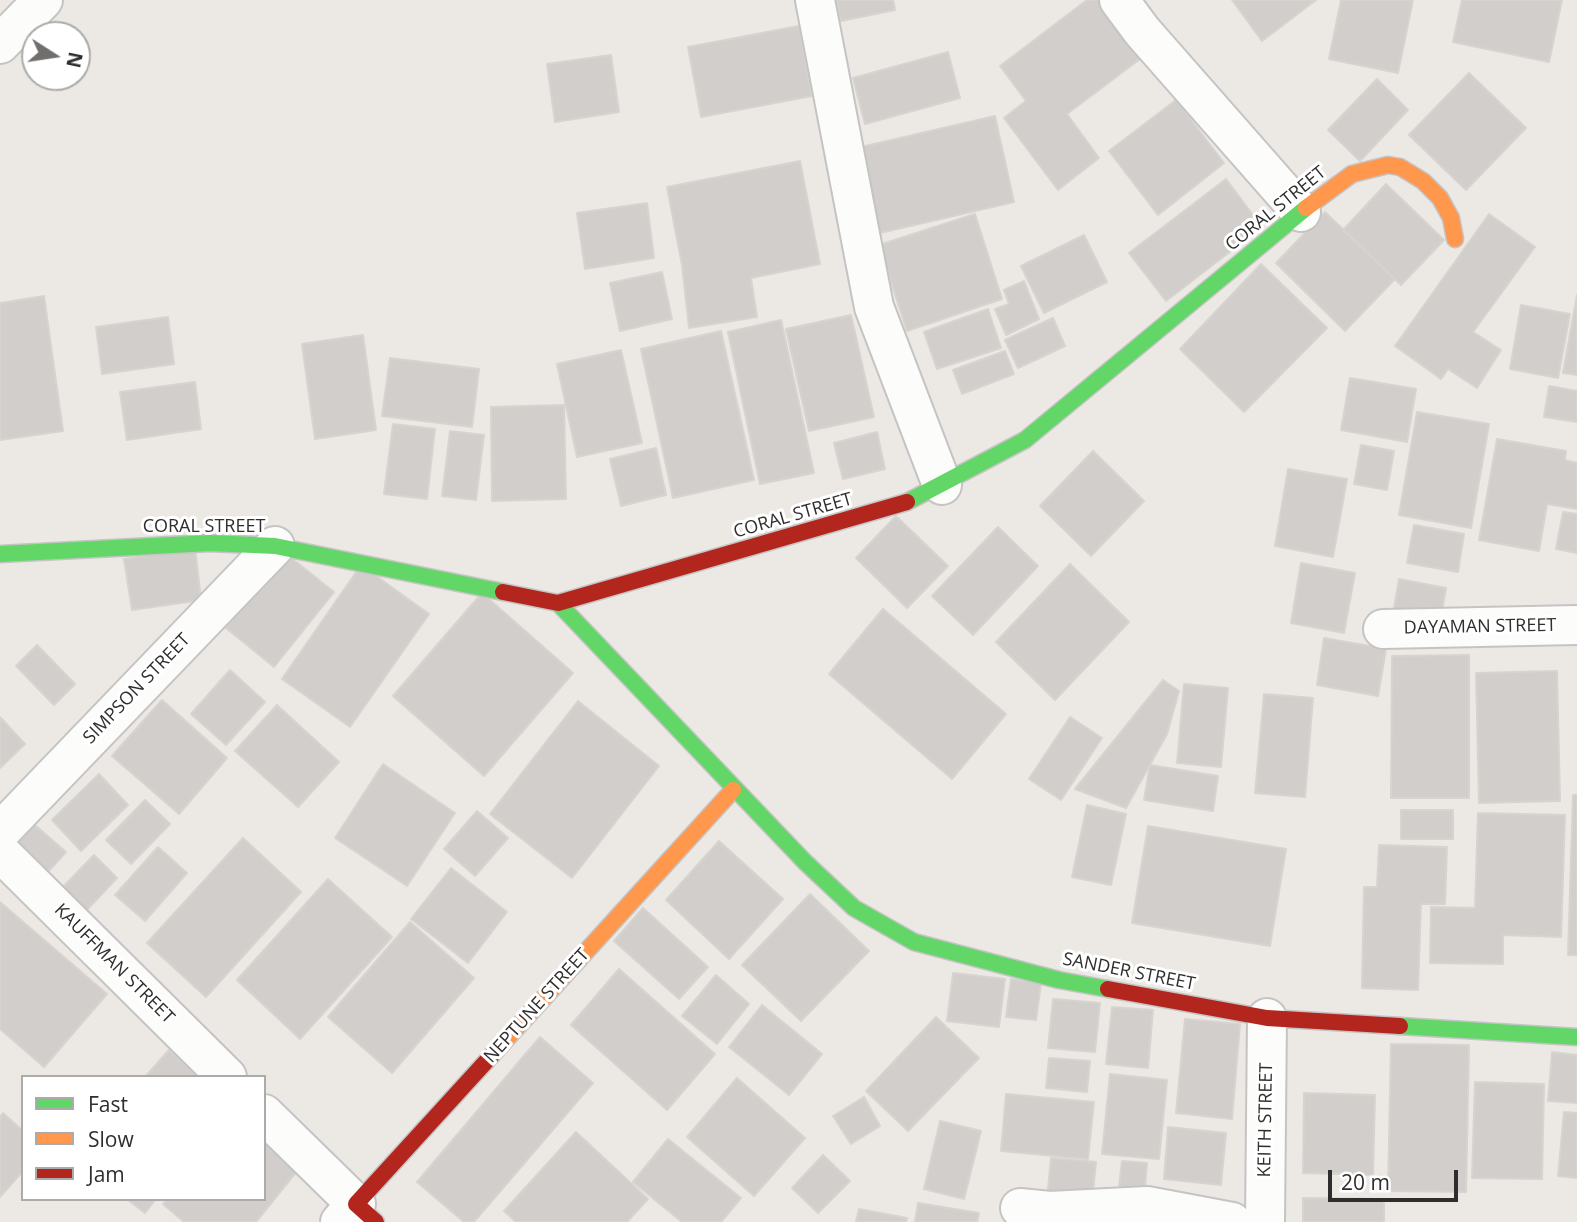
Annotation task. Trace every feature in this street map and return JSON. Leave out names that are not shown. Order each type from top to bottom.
[{"type":"street","points":[[0,44],[43,0]]},
{"type":"street","points":[[815,0],[874,307],[942,485]]},
{"type":"street","points":[[1119,0],[1142,31],[1301,212]]},
{"type":"street","name":"CORAL STREET","points":[[0,554],[211,543],[275,546],[558,603],[898,507],[942,485],[1025,440],[1329,189],[1352,174],[1388,165],[1400,167],[1423,181],[1440,198],[1451,218],[1455,239]]},
{"type":"street","name":"SIMPSON STREET","points":[[0,832],[275,546]]},
{"type":"street","name":"SANDER STREET","points":[[558,603],[733,790],[854,908],[914,942],[1059,980],[1267,1018],[1577,1037]]},
{"type":"street","name":"DAYAMAN STREET","points":[[1383,629],[1577,625]]},
{"type":"street","name":"NEPTUNE STREET","points":[[357,1216],[733,790]]},
{"type":"street","name":"KAUFFMAN STREET","points":[[0,852],[225,1075]]},
{"type":"street","name":"KEITH STREET","points":[[1265,1222],[1267,1018]]},
{"type":"street","points":[[266,1116],[357,1216]]},
{"type":"street","points":[[1020,1208],[1050,1211],[1147,1206],[1232,1222]]},
{"type":"building","points":[[837,0],[893,0],[895,10],[841,21]]},
{"type":"building","points":[[1087,0],[1102,0],[1144,56],[1067,114],[1099,158],[1058,190],[1004,118],[1026,101],[1000,66]]},
{"type":"building","points":[[1232,0],[1316,0],[1262,41]]},
{"type":"building","points":[[1341,0],[1413,0],[1398,73],[1329,59]]},
{"type":"building","points":[[1462,0],[1562,0],[1549,62],[1453,42]]},
{"type":"building","points":[[799,26],[812,96],[701,117],[688,47]]},
{"type":"building","points":[[948,52],[960,98],[865,124],[853,78]]},
{"type":"building","points":[[611,55],[619,112],[555,122],[547,64]]},
{"type":"building","points":[[1469,73],[1526,128],[1466,190],[1409,135]]},
{"type":"building","points":[[1377,79],[1408,110],[1360,161],[1328,130]]},
{"type":"building","points":[[1176,100],[1224,163],[1158,215],[1109,151]]},
{"type":"building","points":[[995,116],[1014,202],[867,236],[848,150]]},
{"type":"building","points":[[800,161],[820,264],[751,278],[757,317],[689,328],[682,265],[667,187]]},
{"type":"building","points":[[1226,179],[1262,227],[1166,301],[1129,253]]},
{"type":"building","points":[[1386,184],[1444,240],[1401,285],[1343,230]]},
{"type":"building","points":[[647,203],[654,258],[585,269],[577,213]]},
{"type":"building","points":[[1325,212],[1395,279],[1345,331],[1276,263]]},
{"type":"building","points":[[975,214],[1002,299],[907,331],[879,245]]},
{"type":"building","points":[[1489,214],[1535,247],[1473,332],[1501,350],[1477,388],[1448,369],[1441,379],[1395,346]]},
{"type":"building","points":[[1084,235],[1107,282],[1044,313],[1021,266]]},
{"type":"building","points":[[1261,264],[1327,328],[1244,412],[1180,349]]},
{"type":"building","points":[[662,272],[672,319],[620,331],[610,283]]},
{"type":"building","points":[[1024,281],[1039,319],[1006,335],[995,309],[1009,304],[1004,290]]},
{"type":"building","points":[[1577,295],[1577,375],[1563,373]]},
{"type":"building","points":[[44,296],[63,431],[0,440],[0,303]]},
{"type":"building","points":[[1521,305],[1570,314],[1558,378],[1510,369]]},
{"type":"building","points":[[988,309],[1001,348],[937,369],[924,332]]},
{"type":"building","points":[[851,315],[874,417],[809,431],[786,329]]},
{"type":"building","points":[[168,317],[174,364],[102,374],[96,327]]},
{"type":"building","points":[[1053,318],[1065,346],[1018,368],[1005,340]]},
{"type":"building","points":[[781,320],[814,473],[760,484],[728,332]]},
{"type":"building","points":[[721,331],[754,480],[673,498],[641,349]]},
{"type":"building","points":[[363,335],[376,430],[315,439],[302,344]]},
{"type":"building","points":[[621,350],[642,443],[577,457],[557,364]]},
{"type":"building","points":[[1005,351],[1014,374],[962,394],[953,370]]},
{"type":"building","points":[[390,358],[479,369],[472,427],[382,416]]},
{"type":"building","points":[[1350,378],[1416,389],[1407,442],[1341,430]]},
{"type":"building","points":[[195,382],[201,429],[127,440],[120,392]]},
{"type":"building","points":[[1549,386],[1577,391],[1577,422],[1544,417]]},
{"type":"building","points":[[564,405],[566,499],[492,501],[491,407]]},
{"type":"building","points":[[1417,412],[1489,424],[1471,528],[1399,515]]},
{"type":"building","points":[[393,424],[435,429],[427,499],[384,494]]},
{"type":"building","points":[[450,431],[484,435],[476,500],[442,496]]},
{"type":"building","points":[[877,432],[885,469],[843,479],[834,443]]},
{"type":"building","points":[[1497,439],[1566,451],[1565,460],[1577,463],[1577,509],[1547,504],[1539,551],[1479,540]]},
{"type":"building","points":[[1361,445],[1394,451],[1387,490],[1354,484]]},
{"type":"building","points":[[656,448],[666,495],[621,506],[610,459]]},
{"type":"building","points":[[1093,451],[1144,501],[1091,556],[1040,506]]},
{"type":"building","points":[[1288,469],[1347,479],[1333,557],[1275,546]]},
{"type":"building","points":[[1563,512],[1577,514],[1577,553],[1556,549]]},
{"type":"building","points":[[896,516],[948,566],[907,608],[856,558]]},
{"type":"building","points":[[1414,525],[1464,534],[1458,572],[1407,563]]},
{"type":"building","points":[[998,527],[1038,566],[973,635],[932,596]]},
{"type":"building","points":[[195,548],[201,600],[132,610],[124,559]]},
{"type":"building","points":[[285,553],[334,592],[274,667],[226,628]]},
{"type":"building","points":[[1301,563],[1355,573],[1344,633],[1291,623]]},
{"type":"building","points":[[1070,564],[1129,622],[1055,700],[996,642]]},
{"type":"building","points":[[361,565],[429,614],[350,727],[282,679]]},
{"type":"building","points":[[1399,579],[1446,588],[1439,628],[1392,620]]},
{"type":"building","points":[[482,593],[573,673],[484,776],[393,696]]},
{"type":"building","points":[[883,609],[1006,714],[952,779],[829,674]]},
{"type":"building","points":[[1324,638],[1386,649],[1378,696],[1317,685]]},
{"type":"building","points":[[37,645],[75,684],[54,705],[16,666]]},
{"type":"building","points":[[1469,655],[1469,798],[1391,798],[1392,656]]},
{"type":"building","points":[[230,670],[265,702],[226,745],[191,714]]},
{"type":"building","points":[[1557,671],[1560,801],[1479,803],[1476,673]]},
{"type":"building","points":[[1163,680],[1179,691],[1167,734],[1126,808],[1075,789]]},
{"type":"building","points":[[1184,684],[1228,688],[1221,767],[1177,763]]},
{"type":"building","points":[[1264,694],[1313,698],[1305,797],[1255,793]]},
{"type":"building","points":[[162,700],[227,758],[179,814],[112,756]]},
{"type":"building","points":[[578,701],[659,766],[572,878],[490,814]]},
{"type":"building","points":[[277,705],[339,762],[298,807],[235,751]]},
{"type":"building","points":[[0,717],[25,744],[0,768]]},
{"type":"building","points":[[1070,717],[1102,738],[1061,800],[1029,779]]},
{"type":"building","points":[[383,764],[455,813],[407,886],[335,838]]},
{"type":"building","points":[[1150,765],[1218,776],[1213,811],[1144,800]]},
{"type":"building","points":[[99,774],[128,805],[81,851],[52,820]]},
{"type":"building","points":[[1573,795],[1577,795],[1577,955],[1568,955]]},
{"type":"building","points":[[145,800],[170,824],[131,864],[106,840]]},
{"type":"building","points":[[1087,805],[1126,814],[1111,885],[1072,877]]},
{"type":"building","points":[[1401,810],[1453,810],[1453,839],[1401,839]]},
{"type":"building","points":[[477,811],[508,838],[475,876],[444,849]]},
{"type":"building","points":[[1478,813],[1565,815],[1561,937],[1503,935],[1503,964],[1430,963],[1431,907],[1475,908]]},
{"type":"building","points":[[28,819],[66,852],[48,872],[10,839]]},
{"type":"building","points":[[1148,826],[1286,849],[1270,946],[1132,923]]},
{"type":"building","points":[[243,838],[301,892],[206,997],[147,943]]},
{"type":"building","points":[[719,841],[783,899],[729,959],[666,900]]},
{"type":"building","points":[[1379,845],[1447,847],[1445,904],[1421,904],[1418,990],[1362,988],[1364,887],[1377,887]]},
{"type":"building","points":[[158,847],[187,873],[145,921],[115,895]]},
{"type":"building","points":[[94,855],[117,878],[85,912],[61,889]]},
{"type":"building","points":[[451,868],[507,912],[468,963],[411,919]]},
{"type":"building","points":[[328,879],[392,937],[300,1039],[237,980]]},
{"type":"building","points":[[810,894],[869,951],[801,1021],[742,965]]},
{"type":"building","points":[[0,902],[107,994],[44,1067],[0,1029]]},
{"type":"building","points":[[643,908],[708,967],[679,999],[614,941]]},
{"type":"building","points":[[410,922],[474,978],[392,1073],[328,1017]]},
{"type":"building","points":[[619,969],[715,1054],[667,1110],[571,1025]]},
{"type":"building","points":[[953,973],[1005,979],[999,1027],[947,1021]]},
{"type":"building","points":[[716,975],[749,1004],[717,1044],[682,1016]]},
{"type":"building","points":[[1011,979],[1041,983],[1036,1020],[1006,1017]]},
{"type":"building","points":[[1053,999],[1100,1003],[1095,1052],[1048,1048]]},
{"type":"building","points":[[762,1005],[822,1054],[789,1095],[729,1047]]},
{"type":"building","points":[[1112,1007],[1153,1010],[1148,1068],[1106,1064]]},
{"type":"building","points":[[936,1017],[979,1058],[908,1131],[866,1091]]},
{"type":"building","points":[[1185,1019],[1240,1024],[1232,1119],[1176,1113]]},
{"type":"building","points":[[540,1037],[593,1083],[474,1222],[464,1222],[417,1182]]},
{"type":"building","points":[[1391,1044],[1469,1045],[1466,1192],[1388,1191]]},
{"type":"building","points":[[169,1050],[197,1075],[147,1075]]},
{"type":"building","points":[[1552,1052],[1577,1055],[1577,1103],[1548,1101]]},
{"type":"building","points":[[1049,1058],[1090,1061],[1087,1092],[1046,1088]]},
{"type":"building","points":[[1110,1074],[1167,1080],[1159,1159],[1102,1154]]},
{"type":"building","points":[[737,1078],[805,1138],[754,1196],[687,1137]]},
{"type":"building","points":[[1475,1082],[1544,1084],[1542,1179],[1472,1178]]},
{"type":"building","points":[[1304,1093],[1375,1095],[1373,1175],[1303,1173]]},
{"type":"building","points":[[1006,1094],[1094,1102],[1088,1159],[1001,1151]]},
{"type":"building","points":[[864,1097],[880,1126],[851,1144],[833,1116]]},
{"type":"building","points":[[1564,1112],[1577,1113],[1577,1178],[1558,1176]]},
{"type":"building","points":[[3,1113],[21,1129],[21,1173],[0,1197],[0,1117]]},
{"type":"building","points":[[940,1121],[981,1131],[964,1199],[924,1189]]},
{"type":"building","points":[[1168,1127],[1226,1133],[1221,1185],[1164,1179]]},
{"type":"building","points":[[576,1132],[648,1199],[627,1222],[516,1222],[504,1211]]},
{"type":"building","points":[[668,1139],[741,1198],[721,1222],[682,1222],[633,1182]]},
{"type":"building","points":[[266,1144],[298,1170],[256,1222],[184,1222],[163,1204],[165,1201],[266,1201]]},
{"type":"building","points":[[823,1155],[850,1181],[818,1213],[792,1188]]},
{"type":"building","points":[[1051,1158],[1096,1162],[1092,1203],[1047,1199]]},
{"type":"building","points":[[1122,1161],[1147,1163],[1144,1199],[1118,1196]]},
{"type":"building","points":[[1303,1198],[1384,1199],[1384,1222],[1303,1222]]},
{"type":"building","points":[[130,1201],[154,1201],[145,1213]]},
{"type":"building","points":[[918,1203],[979,1213],[977,1222],[915,1222]]},
{"type":"building","points":[[859,1209],[907,1218],[906,1222],[856,1222]]},
{"type":"traffic: fast","points":[[907,502],[1025,440],[1306,208]]},
{"type":"traffic: fast","points":[[0,554],[210,543],[275,546],[503,592]]},
{"type":"traffic: fast","points":[[558,603],[805,862],[854,908],[914,942],[1059,980],[1108,989]]},
{"type":"traffic: fast","points":[[1400,1026],[1577,1037]]},
{"type":"traffic: slow","points":[[1306,208],[1352,174],[1388,165],[1400,167],[1423,181],[1440,198],[1451,218],[1455,239]]},
{"type":"traffic: slow","points":[[492,1055],[733,790]]},
{"type":"traffic: jam","points":[[503,592],[558,603],[907,502]]},
{"type":"traffic: jam","points":[[1108,989],[1267,1018],[1400,1026]]},
{"type":"traffic: jam","points":[[376,1222],[356,1204],[492,1055]]}]
